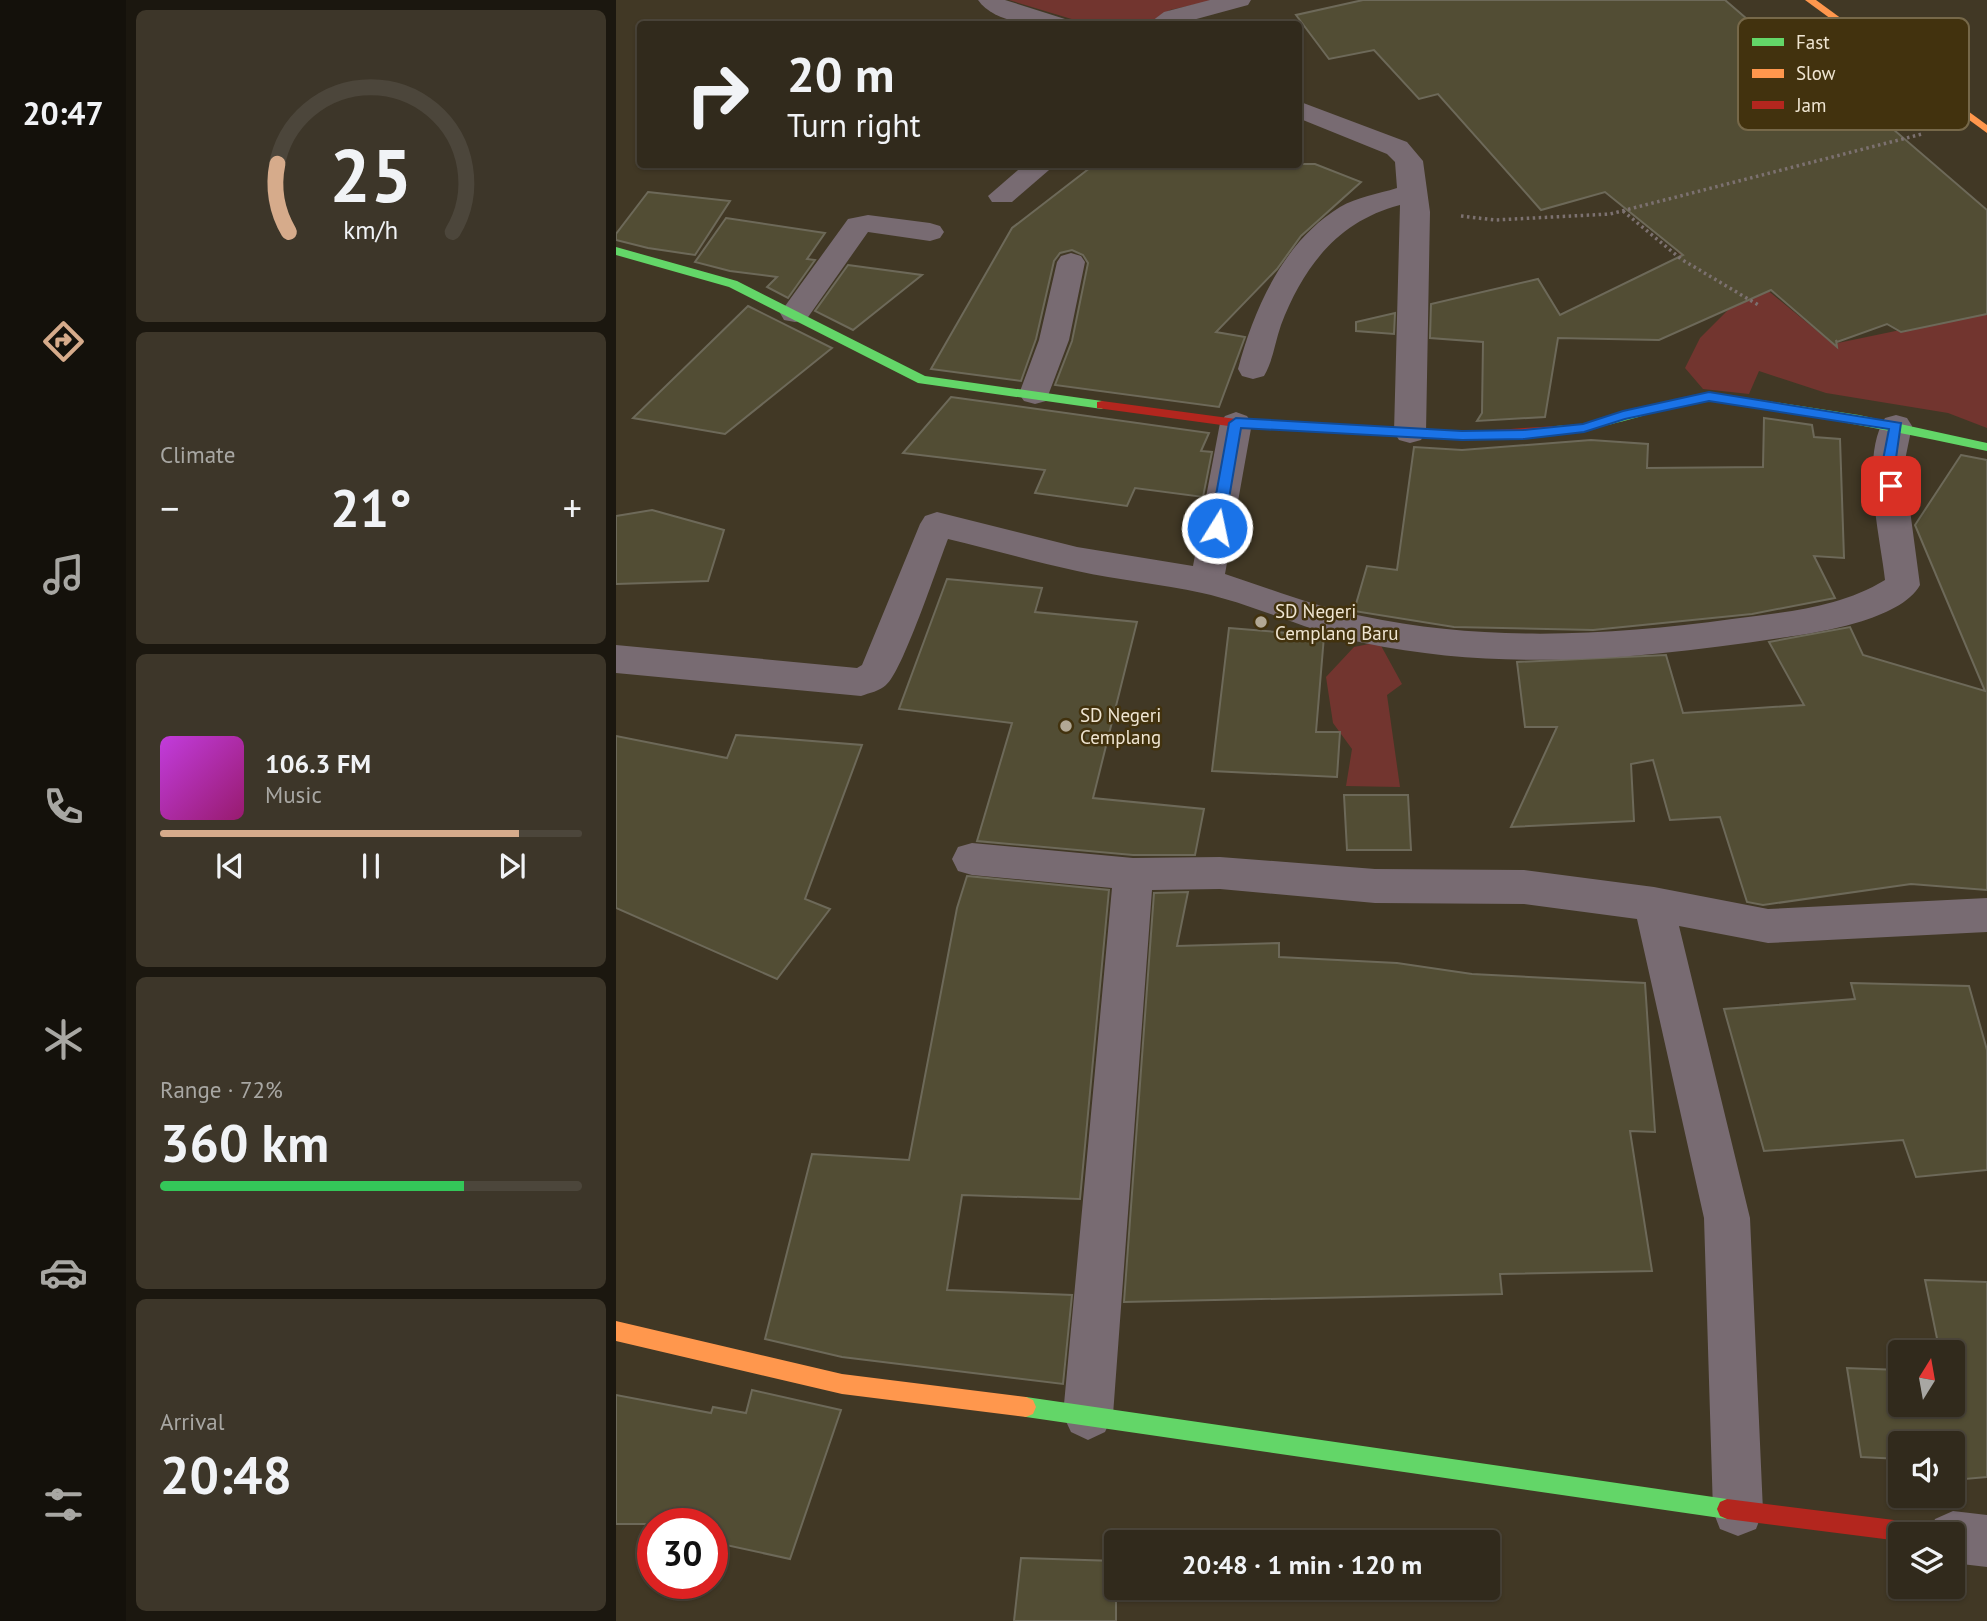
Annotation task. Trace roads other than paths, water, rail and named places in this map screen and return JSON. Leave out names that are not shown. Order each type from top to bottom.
[{"type":"street","points":[[990,0],[999,7],[1046,21]]},
{"type":"street","points":[[1166,21],[1239,0]]},
{"type":"street","points":[[1810,0],[1835,18]]},
{"type":"street","points":[[1302,111],[1397,148],[1409,161],[1414,202],[1410,432]]},
{"type":"street","points":[[1969,116],[1987,130]]},
{"type":"street","points":[[1002,197],[1038,168]]},
{"type":"street","points":[[1253,369],[1272,308],[1321,233],[1352,211],[1414,202]]},
{"type":"street","points":[[795,313],[858,225],[868,223],[930,232]]},
{"type":"street","points":[[616,251],[733,284],[795,313],[922,380],[1236,423],[1472,436],[1584,428],[1623,415],[1709,396],[1896,426],[1987,447]]},
{"type":"street","points":[[1035,394],[1054,340],[1071,262]]},
{"type":"street","points":[[1208,581],[1236,423]]},
{"type":"street","points":[[616,659],[861,682],[875,675],[883,661],[937,524],[1077,559],[1208,581],[1363,630],[1493,649],[1605,647],[1826,619],[1884,599],[1903,585],[1888,465],[1896,426]]},
{"type":"street","points":[[972,859],[1133,874],[1220,873],[1375,886],[1524,887],[1654,904],[1768,926],[1987,915]]},
{"type":"street","points":[[1088,1415],[1133,874]]},
{"type":"street","points":[[1654,904],[1727,1219],[1738,1511]]},
{"type":"street","points":[[616,1331],[842,1384],[1088,1415],[1738,1511],[1888,1529]]},
{"type":"street","points":[[1965,1538],[1987,1541]]},
{"type":"place","name":"SD Negeri Cemplang Baru","points":[[1261,622]]},
{"type":"place","name":"SD Negeri Cemplang","points":[[1066,726]]}]
